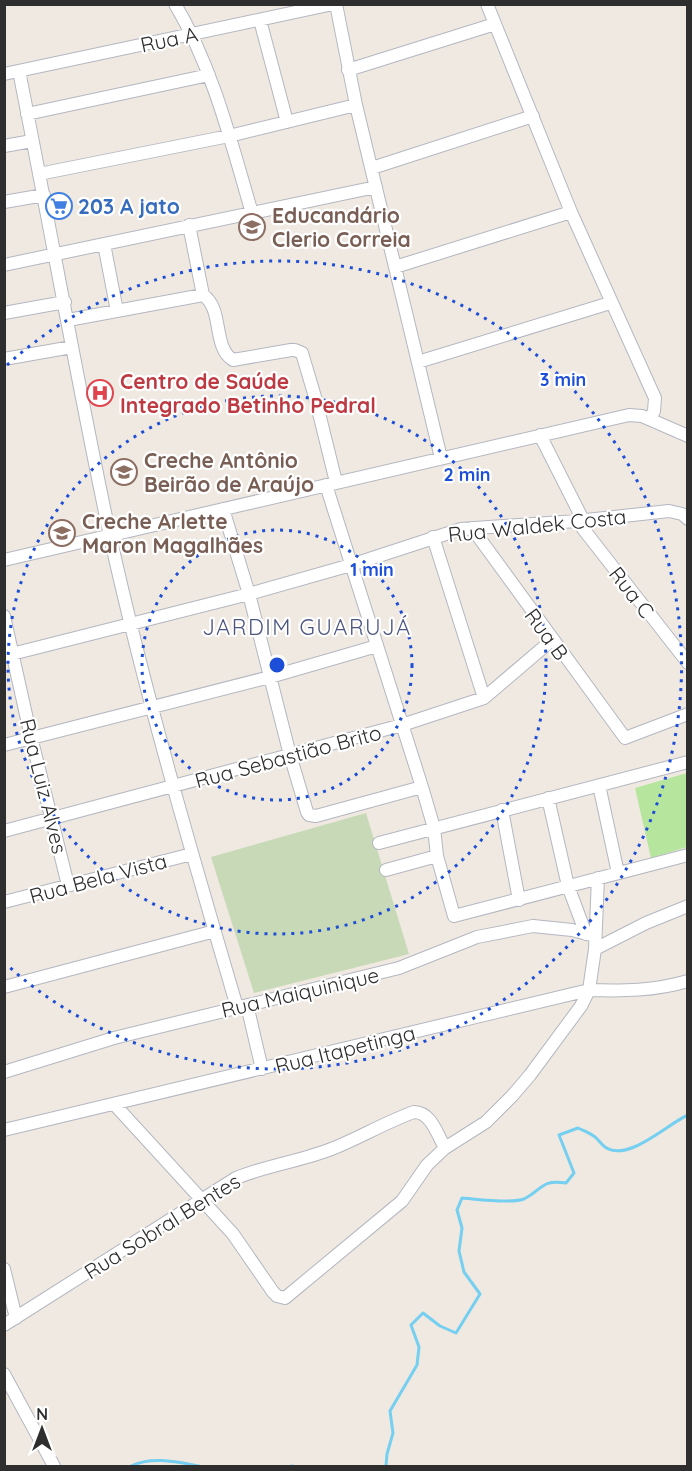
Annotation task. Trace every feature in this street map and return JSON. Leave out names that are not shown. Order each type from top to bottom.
[{"type":"street","points":[[175,4],[192,33],[208,75],[252,213]]},
{"type":"street","points":[[334,4],[441,458]]},
{"type":"street","name":"Rua A","points":[[4,74],[334,4]]},
{"type":"street","points":[[487,4],[571,212],[610,303],[655,398],[654,411],[650,419]]},
{"type":"street","points":[[260,20],[287,122]]},
{"type":"street","points":[[348,70],[495,24]]},
{"type":"street","points":[[18,71],[110,535],[131,624],[192,854],[215,931],[262,1069]]},
{"type":"street","points":[[27,114],[208,75]]},
{"type":"street","points":[[39,174],[229,136],[356,105]]},
{"type":"street","points":[[372,168],[532,116]]},
{"type":"street","points":[[4,146],[32,141]]},
{"type":"street","points":[[4,265],[376,188]]},
{"type":"street","points":[[4,202],[44,195]]},
{"type":"street","points":[[395,267],[571,212]]},
{"type":"street","points":[[189,225],[203,295],[212,303],[226,353],[233,360],[291,350],[302,353],[315,397],[331,483],[351,565],[422,787],[434,828],[437,856],[454,916],[687,855]]},
{"type":"street","points":[[104,244],[117,311]]},
{"type":"street","points":[[68,320],[203,295]]},
{"type":"street","points":[[4,314],[65,302]]},
{"type":"street","points":[[418,362],[610,303]]},
{"type":"street","points":[[4,358],[72,347]]},
{"type":"street","points":[[4,560],[629,415],[642,416],[687,436]]},
{"type":"street","name":"Rua C","points":[[540,435],[580,521],[687,663]]},
{"type":"street","points":[[223,509],[249,594],[307,812],[313,816],[422,787]]},
{"type":"street","name":"Rua Waldek Costa","points":[[9,655],[249,594],[351,565],[461,529],[580,521],[669,511],[682,514],[687,519]]},
{"type":"street","name":"Rua B","points":[[472,528],[625,738],[687,714]]},
{"type":"street","points":[[433,537],[484,698]]},
{"type":"street","name":"Rua Luiz Alves","points":[[4,616],[9,655],[68,885]]},
{"type":"street","name":"Rua Sebastião Brito","points":[[4,831],[402,724],[484,698],[552,640]]},
{"type":"street","points":[[4,745],[270,677],[377,646]]},
{"type":"street","points":[[379,843],[687,762]]},
{"type":"street","points":[[599,785],[618,873]]},
{"type":"street","points":[[548,798],[568,886],[592,940]]},
{"type":"street","points":[[502,810],[519,900]]},
{"type":"street","name":"Rua Bela Vista","points":[[4,902],[192,854]]},
{"type":"street","points":[[386,870],[437,856]]},
{"type":"street","points":[[115,1105],[232,1234],[277,1296],[285,1298],[402,1201],[427,1165],[445,1148],[486,1122],[512,1096],[581,1006],[588,990],[598,878]]},
{"type":"street","points":[[592,940],[646,923],[687,906]]},
{"type":"street","name":"Rua Maiquinique","points":[[4,1072],[114,1038],[399,968],[477,937],[516,928],[551,927],[592,940]]},
{"type":"street","points":[[4,987],[215,931]]},
{"type":"street","name":"Rua Itapetinga","points":[[4,1130],[588,990],[634,991],[669,987],[687,981]]},
{"type":"street","name":"Rua Sobral Bentes","points":[[4,1325],[236,1178],[334,1148],[414,1112],[424,1113],[445,1148]]},
{"type":"street","points":[[4,1269],[16,1318]]},
{"type":"street","points":[[4,1374],[8,1390],[54,1467]]},
{"type":"green space","points":[[687,773],[687,847],[651,858],[635,788]]},
{"type":"green space","points":[[366,813],[409,954],[254,993],[211,857]]},
{"type":"waterway","points":[[386,1466],[393,1433],[390,1411],[417,1365],[419,1347],[411,1325],[423,1313],[440,1326],[456,1333],[480,1294],[464,1272],[459,1251],[462,1228],[457,1210],[462,1198],[518,1200],[530,1196],[546,1184],[566,1183],[574,1173],[559,1135],[578,1128],[596,1138],[605,1147],[614,1151],[625,1150],[647,1140],[688,1115]]},
{"type":"waterway","points":[[131,1466],[147,1461],[199,1466]]},
{"type":"place","name":"203 A jato","points":[[59,206]]},
{"type":"place","name":"Educandário Clerio Correia","points":[[252,227]]},
{"type":"place","name":"Centro de Saúde Integrado Betinho Pedral","points":[[100,393]]},
{"type":"place","name":"Creche Antônio Beirão de Araújo","points":[[124,472]]},
{"type":"place","name":"Creche Arlette Maron Magalhães","points":[[62,533]]},
{"type":"district","name":"JARDIM GUARUJÁ","points":[[307,627]]}]
